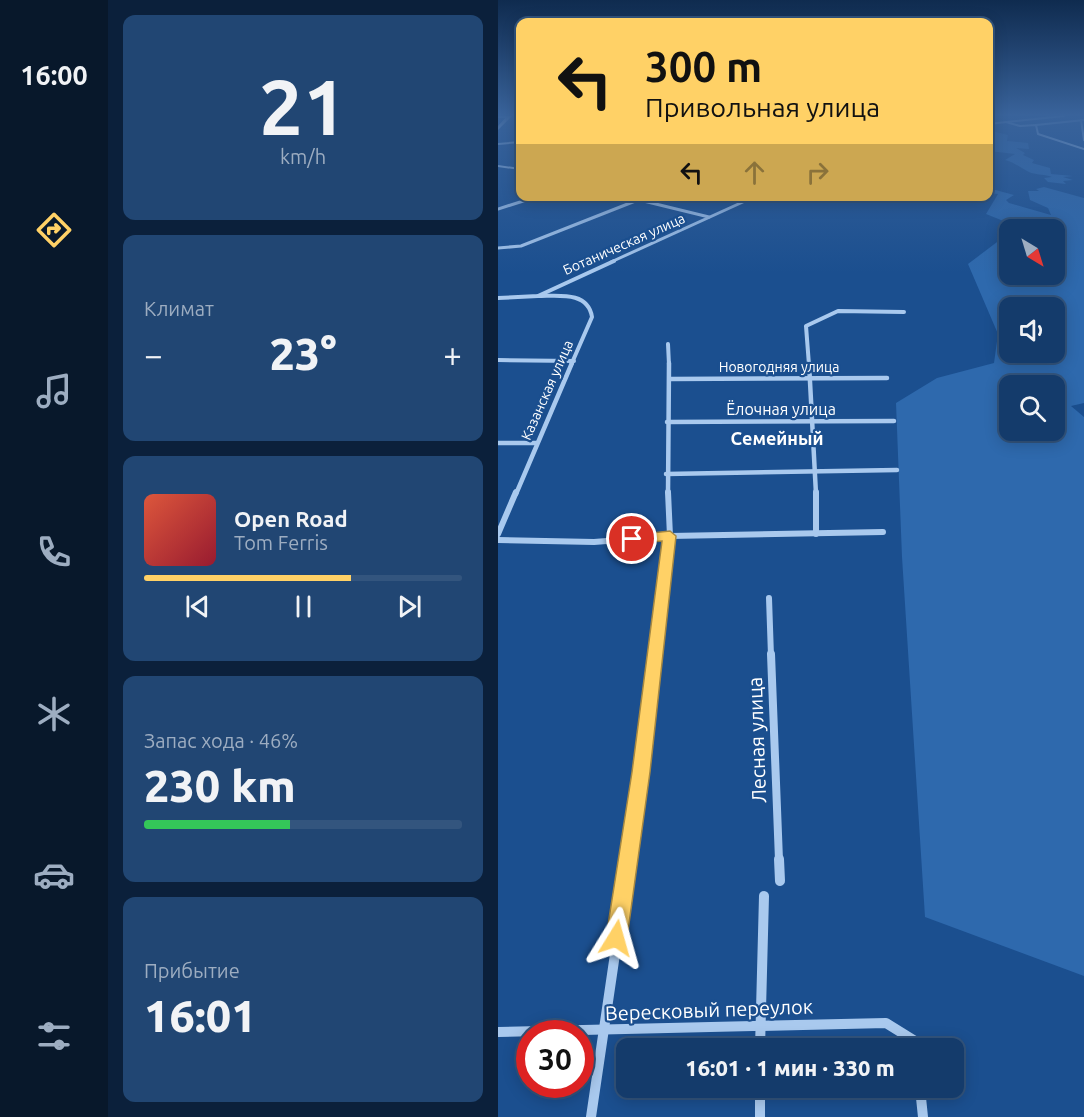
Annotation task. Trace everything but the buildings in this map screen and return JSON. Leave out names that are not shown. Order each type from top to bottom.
[{"type":"street","points":[[498,209],[523,201]]},
{"type":"street","points":[[498,248],[521,246],[635,201]]},
{"type":"street","points":[[642,201],[709,217]]},
{"type":"street","name":"Ботаническая улица","points":[[498,298],[538,296],[745,201]]},
{"type":"street","name":"Казанская улица","points":[[498,534],[592,317],[591,308],[586,301],[577,298],[538,296]]},
{"type":"street","points":[[816,534],[816,473],[806,326],[838,311],[904,312]]},
{"type":"street","points":[[591,1117],[641,772],[670,536],[666,474],[670,379],[668,344]]},
{"type":"street","points":[[498,360],[574,360]]},
{"type":"street","name":"Новогодняя улица","points":[[670,379],[887,378]]},
{"type":"street","name":"Ёлочная улица","points":[[667,422],[894,421]]},
{"type":"street","points":[[498,443],[537,442]]},
{"type":"street","points":[[666,474],[897,470]]},
{"type":"street","points":[[498,540],[594,542],[670,536],[882,532]]},
{"type":"street","name":"Лесная улица","points":[[769,598],[780,881]]},
{"type":"street","points":[[760,1038],[764,896]]},
{"type":"street","name":"Вересковый переулок","points":[[498,1032],[602,1032],[760,1024],[886,1023],[910,1038]]},
{"type":"street","points":[[760,1098],[760,1117]]},
{"type":"street","points":[[921,1098],[923,1117]]},
{"type":"shaded area","points":[[1023,168],[1050,168],[1051,174],[1073,176],[1063,177],[1073,180],[1063,181],[1066,184],[1048,182],[1044,178],[1052,177],[1029,172]]},
{"type":"shaded area","points":[[1044,187],[1084,198],[1084,403],[1071,406],[1084,417],[1084,976],[925,917],[902,557],[896,403],[937,378],[994,363],[998,334],[968,264],[999,241],[999,285],[1065,285],[1065,219],[999,219],[986,214],[998,194],[993,193],[993,189],[1014,195],[1006,200],[1009,203],[1051,215],[1048,208],[1030,200],[1028,191],[1039,191],[1036,189]]},
{"type":"district","name":"Семейный","points":[[777,439]]},
{"type":"route","points":[[616,938],[641,772],[670,536],[632,539]]}]
